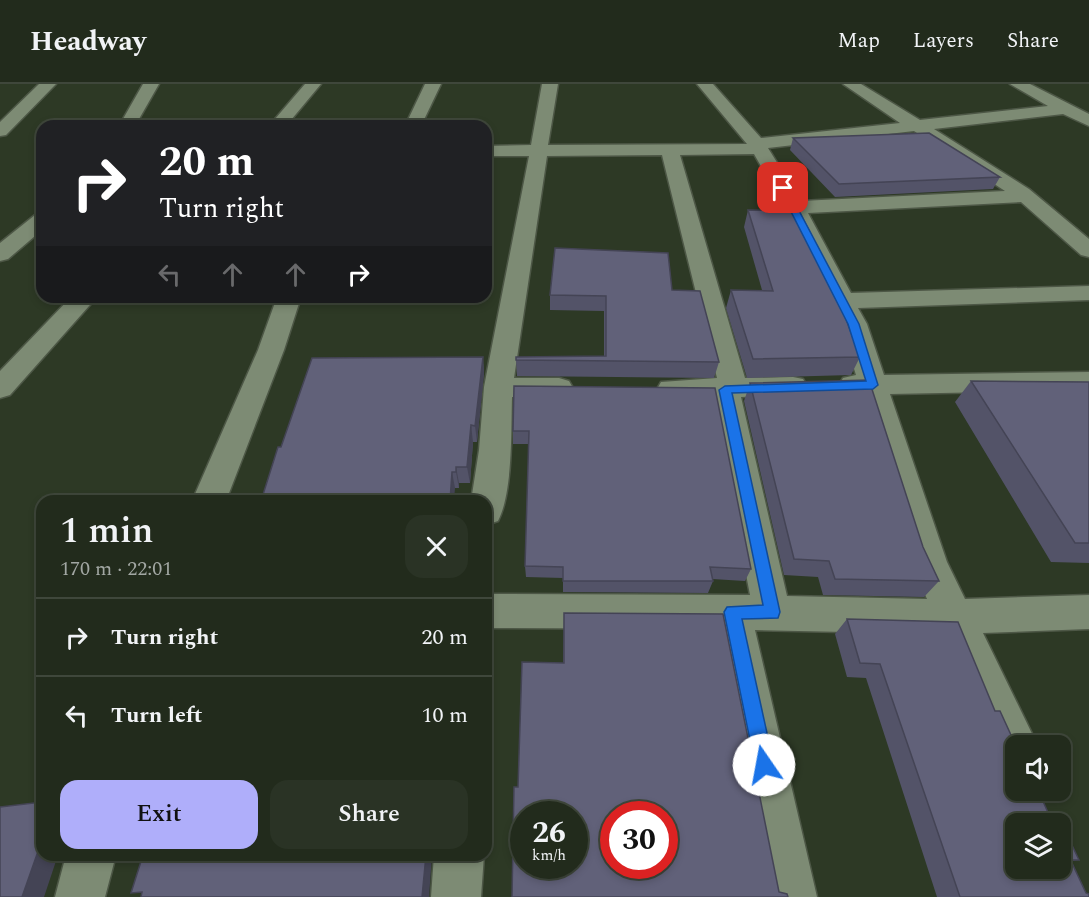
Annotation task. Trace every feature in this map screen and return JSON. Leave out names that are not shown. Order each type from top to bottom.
[{"type":"street","points":[[0,131],[48,84]]},
{"type":"street","points":[[130,120],[151,84]]},
{"type":"street","points":[[282,120],[313,84]]},
{"type":"street","points":[[416,120],[434,84]]},
{"type":"street","points":[[488,495],[495,450],[498,387],[550,84]]},
{"type":"street","points":[[705,84],[758,147],[795,207],[854,324],[929,563],[1010,735]]},
{"type":"street","points":[[851,84],[1025,196],[1089,250]]},
{"type":"street","points":[[1018,84],[1089,121]]},
{"type":"street","points":[[492,152],[670,151],[758,147],[1066,109]]},
{"type":"street","points":[[670,151],[729,388],[752,612],[792,897]]},
{"type":"street","points":[[795,207],[1025,196]]},
{"type":"street","points":[[0,254],[36,224]]},
{"type":"street","points":[[842,301],[1089,293]]},
{"type":"street","points":[[0,388],[79,303]]},
{"type":"street","points":[[211,495],[271,350],[287,303]]},
{"type":"street","points":[[641,389],[1089,381]]},
{"type":"street","points":[[498,387],[582,388]]},
{"type":"street","points":[[492,611],[752,612],[955,617],[1089,612]]},
{"type":"street","points":[[80,897],[89,861]]},
{"type":"street","points":[[456,897],[459,861]]},
{"type":"building","points":[[929,133],[1000,177],[839,184],[793,138]]},
{"type":"building","points":[[748,210],[799,211],[825,262],[860,357],[753,359],[731,290],[773,291]]},
{"type":"building","points":[[555,248],[668,253],[672,290],[700,291],[719,362],[516,360],[516,357],[606,356],[606,296],[550,295]]},
{"type":"building","points":[[483,357],[475,426],[471,425],[467,467],[456,467],[456,472],[452,472],[450,495],[263,495],[278,447],[281,447],[312,358]]},
{"type":"building","points":[[869,380],[923,547],[939,581],[835,579],[829,561],[794,559],[750,383]]},
{"type":"building","points":[[971,381],[1089,382],[1089,543],[1075,543]]},
{"type":"building","points":[[514,386],[715,388],[751,569],[710,567],[713,581],[563,581],[563,567],[525,566],[529,431],[513,431]]},
{"type":"building","points":[[564,613],[723,614],[779,892],[787,894],[788,897],[512,897],[512,879],[588,879],[588,801],[514,801],[514,787],[518,787],[522,662],[564,663]]},
{"type":"building","points":[[847,619],[958,622],[995,711],[1000,711],[1011,735],[1005,735],[1005,801],[1043,801],[1048,813],[1005,813],[1005,879],[1071,879],[1071,843],[1079,860],[1072,860],[1072,863],[1089,897],[960,897],[880,664],[860,663]]},
{"type":"building","points":[[36,803],[36,857],[22,897],[0,897],[0,807]]},
{"type":"building","points":[[141,861],[425,861],[422,897],[141,897],[142,892],[131,893]]},
{"type":"route","points":[[764,765],[732,612],[772,612],[725,390],[733,387],[873,385],[854,324],[795,207],[783,188]]}]
